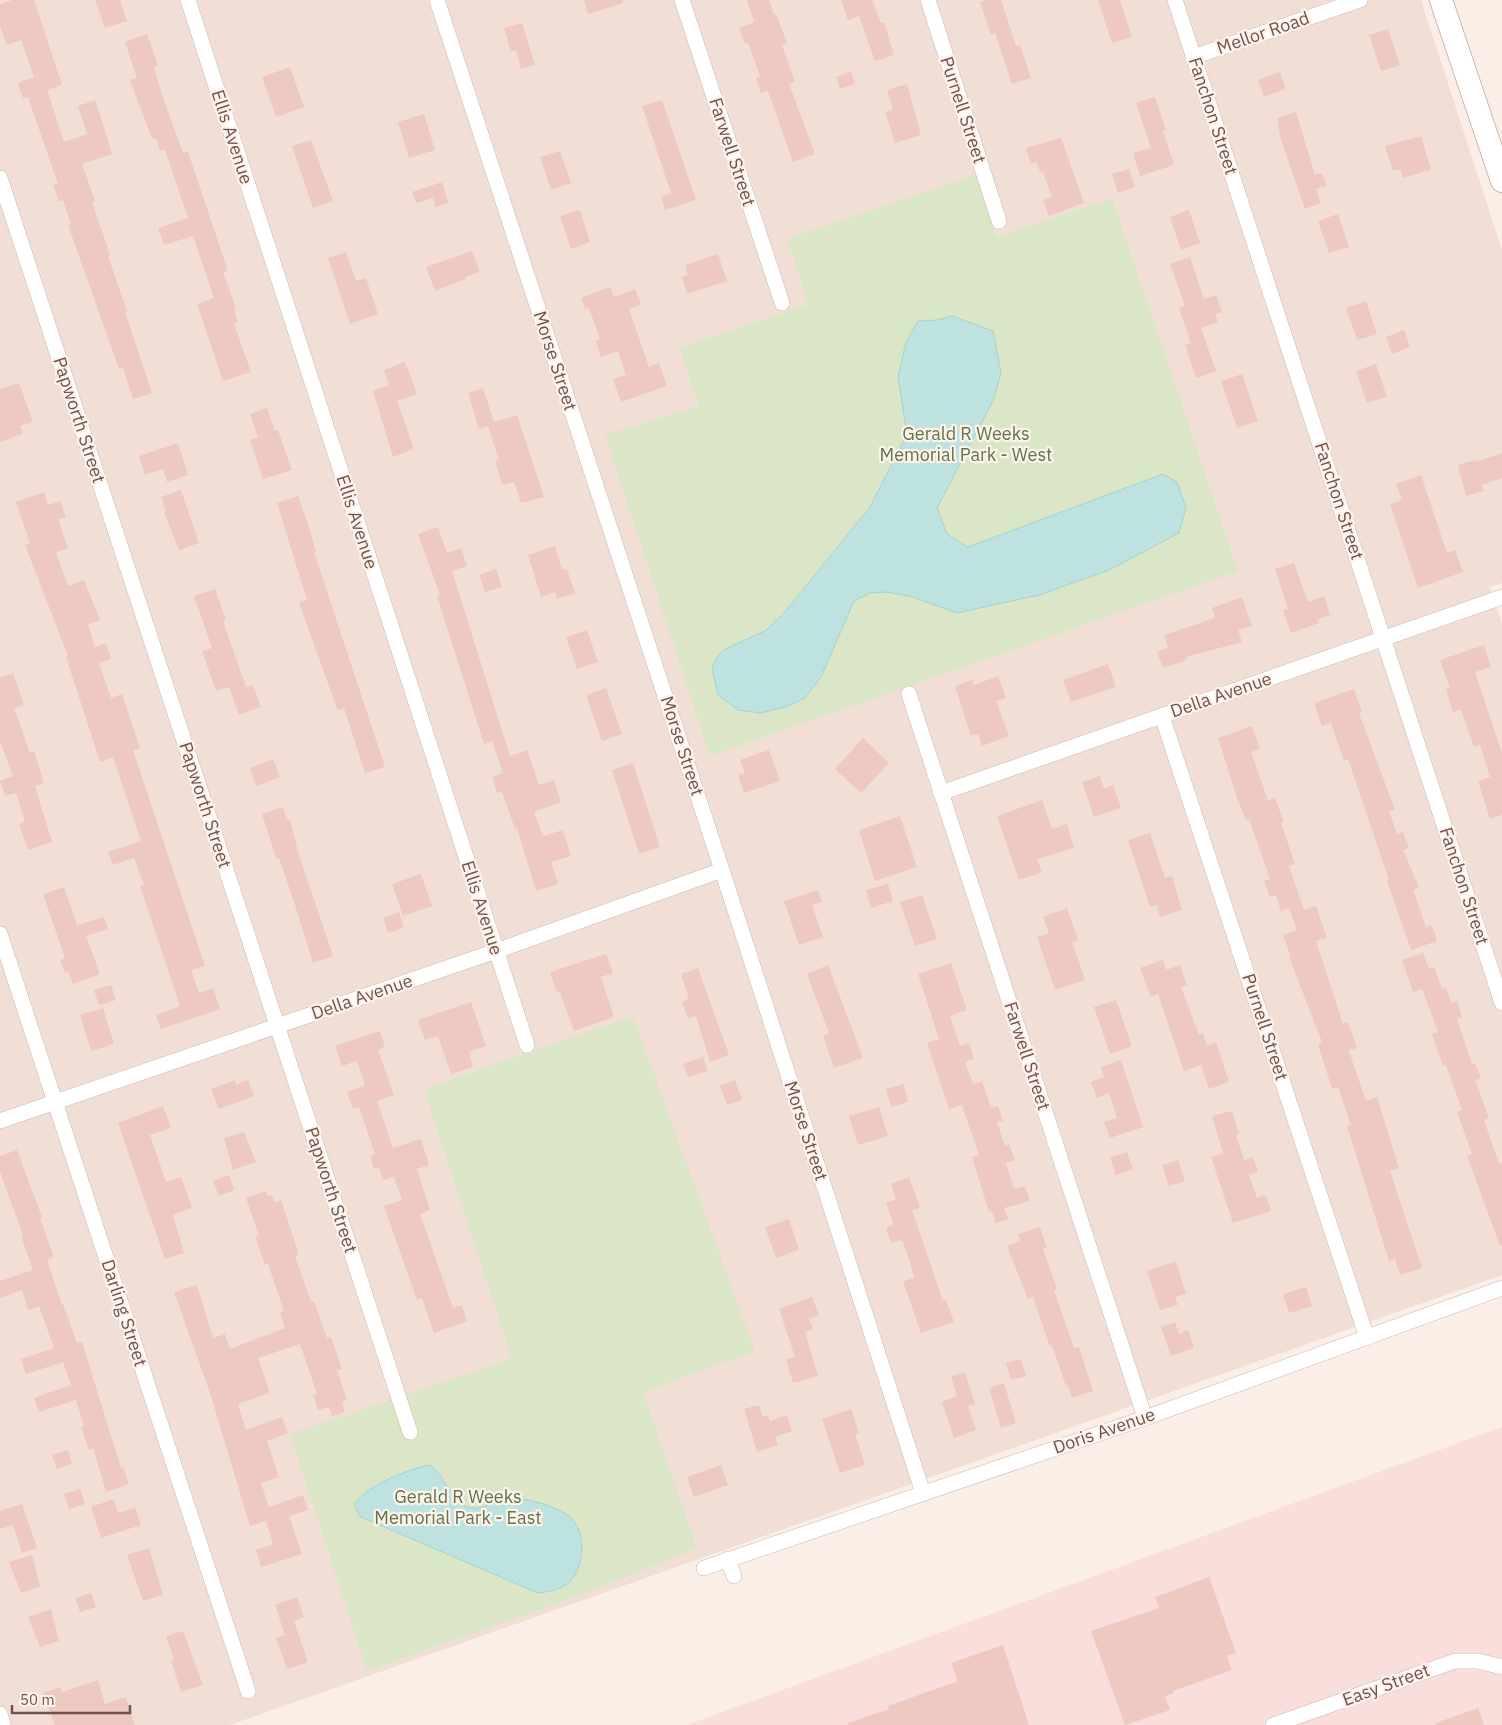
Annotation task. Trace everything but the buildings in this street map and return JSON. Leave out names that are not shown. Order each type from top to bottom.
[{"type":"main road","points":[[1441,0],[1502,180]]},
{"type":"street","name":"Ellis Avenue","points":[[188,0],[526,1045]]},
{"type":"street","name":"Morse Street","points":[[437,0],[722,870],[923,1492]]},
{"type":"street","name":"Farwell Street","points":[[682,0],[782,303]]},
{"type":"street","name":"Purnell Street","points":[[928,0],[999,220]]},
{"type":"street","name":"Fanchon Street","points":[[1175,0],[1502,1003]]},
{"type":"street","name":"Mellor Road","points":[[1194,57],[1360,0]]},
{"type":"street","name":"Papworth Street","points":[[0,178],[410,1432]]},
{"type":"street","name":"Della Avenue","points":[[941,793],[1502,597]]},
{"type":"street","name":"Farwell Street","points":[[909,694],[1145,1418]]},
{"type":"street","name":"Purnell Street","points":[[1162,716],[1367,1338]]},
{"type":"street","name":"Della Avenue","points":[[0,1121],[496,951],[722,870]]},
{"type":"street","name":"Darling Street","points":[[0,934],[248,1691]]},
{"type":"street","name":"Doris Avenue","points":[[704,1568],[1145,1418],[1502,1288]]},
{"type":"street","points":[[728,1559],[734,1576]]},
{"type":"street","name":"Easy Street","points":[[1273,1725],[1455,1661],[1478,1661],[1502,1667]]},
{"type":"street","points":[[0,1714],[3,1725]]},
{"type":"shaded area","points":[[0,0],[1421,0],[1502,250],[1502,583],[1490,587],[1502,624],[1502,1275],[230,1725],[4,1725],[0,1712]]},
{"type":"shaded area","points":[[1502,1427],[1502,1725],[687,1725]]},
{"type":"green space","name":"Gerald R Weeks Memorial Park - West","points":[[976,175],[997,237],[1112,198],[1238,571],[710,756],[605,435],[699,406],[679,348],[808,304],[787,239]]},
{"type":"green space","name":"Gerald R Weeks Memorial Park - East","points":[[633,1016],[755,1351],[643,1392],[697,1548],[568,1600],[367,1671],[290,1434],[512,1359],[424,1089]]},
{"type":"water","points":[[952,316],[993,331],[1001,373],[993,401],[937,508],[947,534],[968,547],[1163,474],[1177,482],[1186,508],[1179,533],[1109,570],[1039,595],[957,613],[910,596],[886,592],[870,593],[854,601],[821,677],[805,698],[788,706],[761,713],[738,710],[718,695],[712,669],[716,658],[725,649],[765,631],[784,613],[870,507],[907,434],[898,377],[906,342],[918,321],[938,320]]},
{"type":"water","points":[[430,1465],[453,1496],[471,1508],[486,1506],[501,1500],[518,1498],[543,1504],[567,1515],[572,1519],[579,1531],[582,1545],[581,1560],[573,1578],[560,1588],[538,1593],[361,1517],[355,1508],[355,1503],[361,1496],[379,1484],[400,1474]]}]
